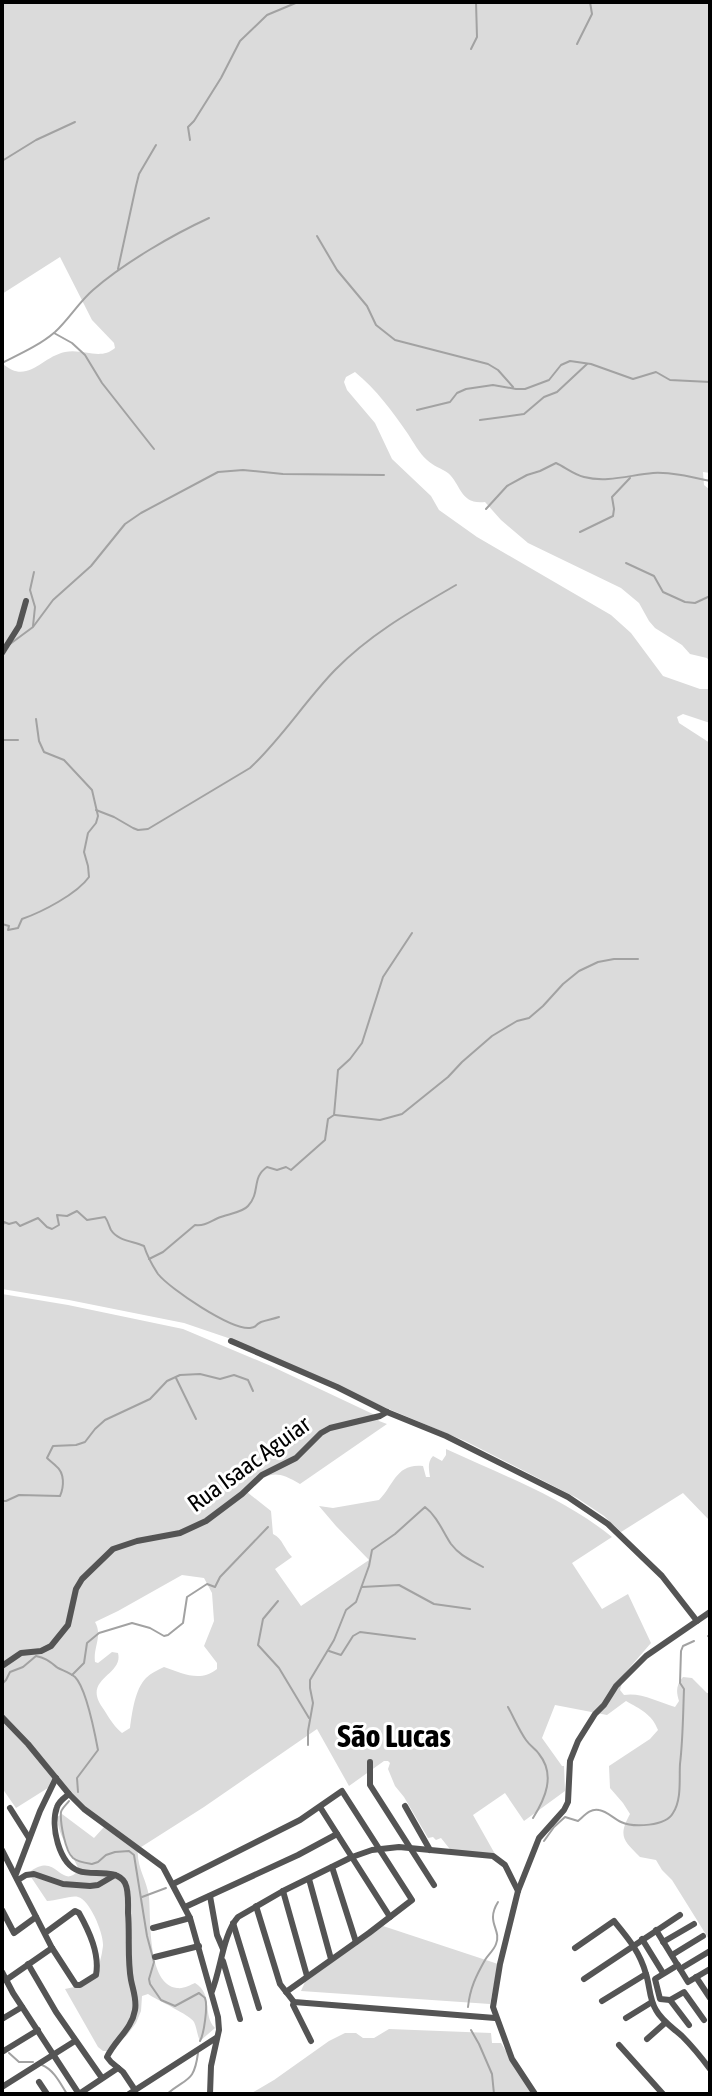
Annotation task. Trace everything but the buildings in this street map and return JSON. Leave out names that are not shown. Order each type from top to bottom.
[{"type":"street","points":[[2,653],[19,626],[26,601]]},
{"type":"street","points":[[231,1341],[446,1436],[550,1487],[608,1524],[662,1576],[697,1621]]},
{"type":"street","name":"Rua Isaac Aguiar","points":[[2,1666],[21,1653],[41,1651],[51,1646],[68,1625],[76,1589],[82,1579],[113,1549],[180,1533],[206,1521],[262,1475],[296,1458],[321,1433],[387,1412]]},
{"type":"street","points":[[535,2094],[512,2059],[495,2018],[493,2001],[518,1891],[539,1838],[568,1802],[570,1761],[588,1724],[616,1686],[646,1656],[710,1612]]},
{"type":"street","points":[[2,1717],[91,1816],[158,1863],[173,1884],[190,1918],[219,2024],[211,2066],[210,2094]]},
{"type":"street","points":[[370,1762],[370,1785],[434,1885]]},
{"type":"street","points":[[16,1877],[29,1838],[56,1778]]},
{"type":"street","points":[[173,1884],[300,1820],[342,1791],[412,1900],[286,1992]]},
{"type":"street","points":[[69,1794],[58,1804],[56,1811],[58,1845],[62,1855],[76,1870],[115,1875],[124,1881],[126,1888],[130,1972],[136,2001],[126,2032],[108,2054],[109,2060],[118,2068],[132,2092],[216,2038]]},
{"type":"street","points":[[405,1806],[430,1850]]},
{"type":"street","points":[[320,1807],[390,1917]]},
{"type":"street","points":[[10,1808],[29,1838]]},
{"type":"street","points":[[185,1907],[337,1834]]},
{"type":"street","points":[[212,1991],[224,1957],[227,1937],[233,1923],[246,1911],[352,1857],[378,1848],[497,1857],[505,1865],[518,1891]]},
{"type":"street","points":[[2,1850],[52,1948],[77,1986],[96,1975],[98,1968],[91,1937],[79,1913],[69,1913],[45,1933]]},
{"type":"street","points":[[332,1867],[356,1942]]},
{"type":"street","points":[[16,1877],[30,1874],[63,1884],[90,1886],[115,1875]]},
{"type":"street","points":[[309,1879],[331,1959]]},
{"type":"street","points":[[283,1891],[307,1976]]},
{"type":"street","points":[[210,1896],[217,1935],[240,2019]]},
{"type":"street","points":[[256,1906],[280,1984],[294,2002],[311,2041]]},
{"type":"street","points":[[2,1910],[14,1933],[36,1917]]},
{"type":"street","points":[[584,1979],[680,1915]]},
{"type":"street","points":[[153,1928],[190,1918]]},
{"type":"street","points":[[575,1948],[614,1921],[634,1945],[646,1974],[652,2002],[665,2023],[681,2035],[710,2069]]},
{"type":"street","points":[[233,1923],[259,2008]]},
{"type":"street","points":[[663,1942],[694,1924]]},
{"type":"street","points":[[656,1930],[688,1982],[710,1969]]},
{"type":"street","points":[[672,1955],[703,1936]]},
{"type":"street","points":[[642,1939],[663,1973]]},
{"type":"street","points":[[155,1957],[199,1946]]},
{"type":"street","points":[[6,1985],[28,1964],[52,1948]]},
{"type":"street","points":[[704,2020],[684,1992],[670,2000],[660,1999],[655,1979],[710,1951]]},
{"type":"street","points":[[28,1964],[75,2041],[102,2078]]},
{"type":"street","points":[[2,1972],[6,1985],[79,2094],[118,2068]]},
{"type":"street","points":[[602,2001],[646,1974]]},
{"type":"street","points":[[696,1977],[710,1998]]},
{"type":"street","points":[[670,2000],[689,2025]]},
{"type":"street","points":[[294,2002],[495,2018]]},
{"type":"street","points":[[626,2018],[652,2002]]},
{"type":"street","points":[[2,2019],[22,2007]]},
{"type":"street","points":[[647,2039],[665,2023]]},
{"type":"street","points":[[2,2052],[38,2030]]},
{"type":"street","points":[[2,2087],[75,2041]]},
{"type":"street","points":[[619,2045],[663,2094]]},
{"type":"street","points":[[39,2082],[45,2093]]},
{"type":"shaded area","points":[[2,2],[710,2],[710,473],[703,472],[704,485],[710,490],[710,662],[707,658],[690,654],[682,645],[655,628],[639,603],[621,588],[528,543],[485,502],[466,497],[448,473],[422,454],[390,409],[363,379],[355,372],[344,382],[347,390],[375,423],[392,459],[431,496],[439,510],[477,537],[611,615],[631,633],[663,676],[700,689],[710,689],[710,723],[683,714],[677,717],[679,723],[710,743],[710,1521],[683,1493],[621,1532],[577,1498],[465,1441],[234,1340],[184,1323],[2,1289],[2,363],[19,372],[27,371],[65,352],[103,354],[115,348],[114,343],[92,320],[60,257],[2,294]]},
{"type":"shaded area","points":[[2,1294],[183,1329],[271,1366],[375,1415],[387,1424],[300,1484],[277,1474],[260,1480],[247,1492],[271,1511],[273,1534],[292,1557],[275,1569],[301,1606],[369,1560],[319,1506],[333,1508],[379,1500],[396,1476],[407,1468],[423,1466],[426,1477],[430,1477],[431,1458],[433,1456],[442,1461],[446,1449],[552,1498],[612,1537],[572,1563],[602,1609],[628,1594],[651,1643],[625,1673],[620,1690],[624,1695],[643,1696],[675,1707],[679,1701],[678,1686],[683,1677],[692,1678],[710,1693],[710,1941],[656,1860],[640,1857],[624,1837],[630,1814],[610,1788],[609,1766],[650,1739],[658,1730],[641,1709],[626,1701],[607,1715],[555,1705],[542,1738],[564,1766],[565,1791],[524,1821],[505,1793],[473,1815],[495,1854],[453,1853],[441,1838],[428,1838],[395,1786],[388,1761],[349,1786],[317,1729],[138,1849],[149,1897],[152,1949],[160,1975],[167,1984],[177,1988],[195,1983],[201,1988],[215,2028],[200,2041],[191,2019],[148,1994],[142,1996],[141,2011],[127,2035],[109,2051],[103,2051],[65,1989],[83,1985],[97,1977],[103,1946],[99,1926],[83,1899],[72,1897],[47,1901],[31,1877],[31,1871],[47,1866],[67,1876],[79,1870],[63,1838],[57,1817],[62,1814],[94,1838],[104,1827],[59,1781],[16,1808],[2,1788]],"holes":[[[182,1575],[204,1578],[212,1593],[214,1621],[204,1646],[217,1663],[217,1669],[198,1676],[164,1667],[150,1675],[137,1695],[130,1728],[122,1733],[97,1696],[99,1684],[116,1665],[118,1653],[112,1652],[95,1662],[98,1632],[95,1622]]]},
{"type":"shaded area","points":[[383,1926],[498,1964],[490,2004],[301,1991],[305,1982]]},
{"type":"shaded area","points":[[389,2029],[491,2033],[492,2043],[501,2043],[532,2094],[250,2094],[345,2033],[374,2038]]},
{"type":"waterway","points":[[190,140],[188,127],[221,78],[240,41],[267,15],[298,2]]},
{"type":"waterway","points":[[471,49],[477,37],[476,2]]},
{"type":"waterway","points":[[577,44],[592,14],[590,2]]},
{"type":"waterway","points":[[2,161],[36,140],[75,122]]},
{"type":"waterway","points":[[118,269],[139,174],[156,145]]},
{"type":"waterway","points":[[2,363],[49,337],[88,295],[119,270],[164,241],[209,218]]},
{"type":"waterway","points":[[317,236],[337,270],[367,306],[376,325],[395,340],[488,364],[513,387]]},
{"type":"waterway","points":[[54,333],[85,355],[102,383],[154,449]]},
{"type":"waterway","points":[[417,410],[450,402],[457,393],[466,389],[493,385],[525,389],[549,380],[561,365],[570,361],[591,364],[633,379],[656,372],[670,380],[710,382]]},
{"type":"waterway","points":[[480,420],[524,414],[544,397],[557,392],[587,364]]},
{"type":"waterway","points":[[486,509],[507,486],[556,463],[593,479],[660,473],[710,481]]},
{"type":"waterway","points":[[10,644],[33,627],[53,600],[91,566],[125,524],[218,472],[243,470],[283,474],[384,475]]},
{"type":"waterway","points":[[580,532],[613,516],[612,497],[630,478]]},
{"type":"waterway","points":[[626,563],[654,576],[663,592],[685,602],[695,603],[710,596]]},
{"type":"waterway","points":[[33,626],[35,607],[30,590],[34,572]]},
{"type":"waterway","points":[[96,810],[138,830],[148,829],[250,768],[348,657],[392,623],[456,585]]},
{"type":"waterway","points":[[2,924],[9,926],[8,930],[18,928],[22,919],[58,902],[89,877],[84,852],[88,833],[98,816],[92,790],[64,760],[44,752],[36,719]]},
{"type":"waterway","points":[[2,740],[18,740]]},
{"type":"waterway","points":[[149,1259],[163,1252],[195,1225],[245,1208],[252,1201],[262,1171],[267,1167],[291,1170],[325,1140],[328,1119],[334,1115],[338,1070],[362,1043],[383,977],[412,933]]},
{"type":"waterway","points":[[335,1115],[380,1120],[402,1114],[492,1036],[517,1021],[529,1018],[579,971],[598,962],[638,959]]},
{"type":"waterway","points":[[2,1228],[4,1222],[16,1222],[20,1226],[38,1218],[52,1229],[59,1225],[57,1215],[67,1216],[77,1211],[87,1220],[105,1217],[118,1236],[144,1246],[158,1274],[165,1281],[216,1316],[250,1328],[279,1317]]},
{"type":"waterway","points":[[2,1501],[19,1495],[60,1496],[63,1484],[61,1472],[47,1458],[53,1446],[85,1442],[105,1420],[150,1399],[167,1381],[180,1375],[200,1374],[220,1379],[234,1375],[248,1380],[253,1391]]},
{"type":"waterway","points":[[176,1378],[196,1419]]},
{"type":"waterway","points":[[308,1745],[313,1703],[310,1680],[334,1640],[346,1610],[356,1602],[372,1550],[425,1507],[454,1548],[483,1567]]},
{"type":"waterway","points":[[72,1675],[84,1663],[87,1643],[99,1633],[132,1623],[168,1635],[183,1623],[187,1597],[207,1584],[215,1587],[220,1577],[268,1527]]},
{"type":"waterway","points":[[362,1587],[399,1585],[434,1604],[470,1609]]},
{"type":"waterway","points":[[278,1601],[263,1619],[258,1645],[279,1668],[309,1718]]},
{"type":"waterway","points":[[329,1651],[341,1655],[353,1636],[360,1632],[415,1639]]},
{"type":"waterway","points":[[544,1841],[565,1817],[578,1821],[593,1810],[634,1825],[664,1821],[673,1813],[679,1795],[682,1736],[684,1689],[680,1683],[681,1651],[683,1646],[694,1641]]},
{"type":"waterway","points":[[2,1684],[10,1672],[23,1667],[36,1656],[75,1677],[90,1712],[98,1750],[77,1778],[78,1792]]},
{"type":"waterway","points":[[508,1707],[523,1736],[539,1754],[547,1770],[545,1795],[533,1818]]},
{"type":"waterway","points":[[69,1801],[61,1817],[65,1843],[73,1858],[92,1864],[115,1852],[129,1851],[134,1855],[154,1962],[150,1984],[161,2000],[175,2006],[199,1993],[205,1998],[205,2020],[200,2041]]},
{"type":"waterway","points":[[142,1897],[166,1888]]},
{"type":"waterway","points":[[468,2007],[476,1977],[496,1944],[493,1915],[498,1902]]},
{"type":"waterway","points":[[471,2030],[492,2074],[494,2094]]},
{"type":"waterway","points":[[9,2053],[19,2062],[33,2062]]},
{"type":"waterway","points":[[167,2094],[192,2075],[198,2053]]},
{"type":"waterway","points":[[42,2065],[53,2073],[67,2094]]},
{"type":"district","name":"São Lucas","points":[[394,1736]]}]
